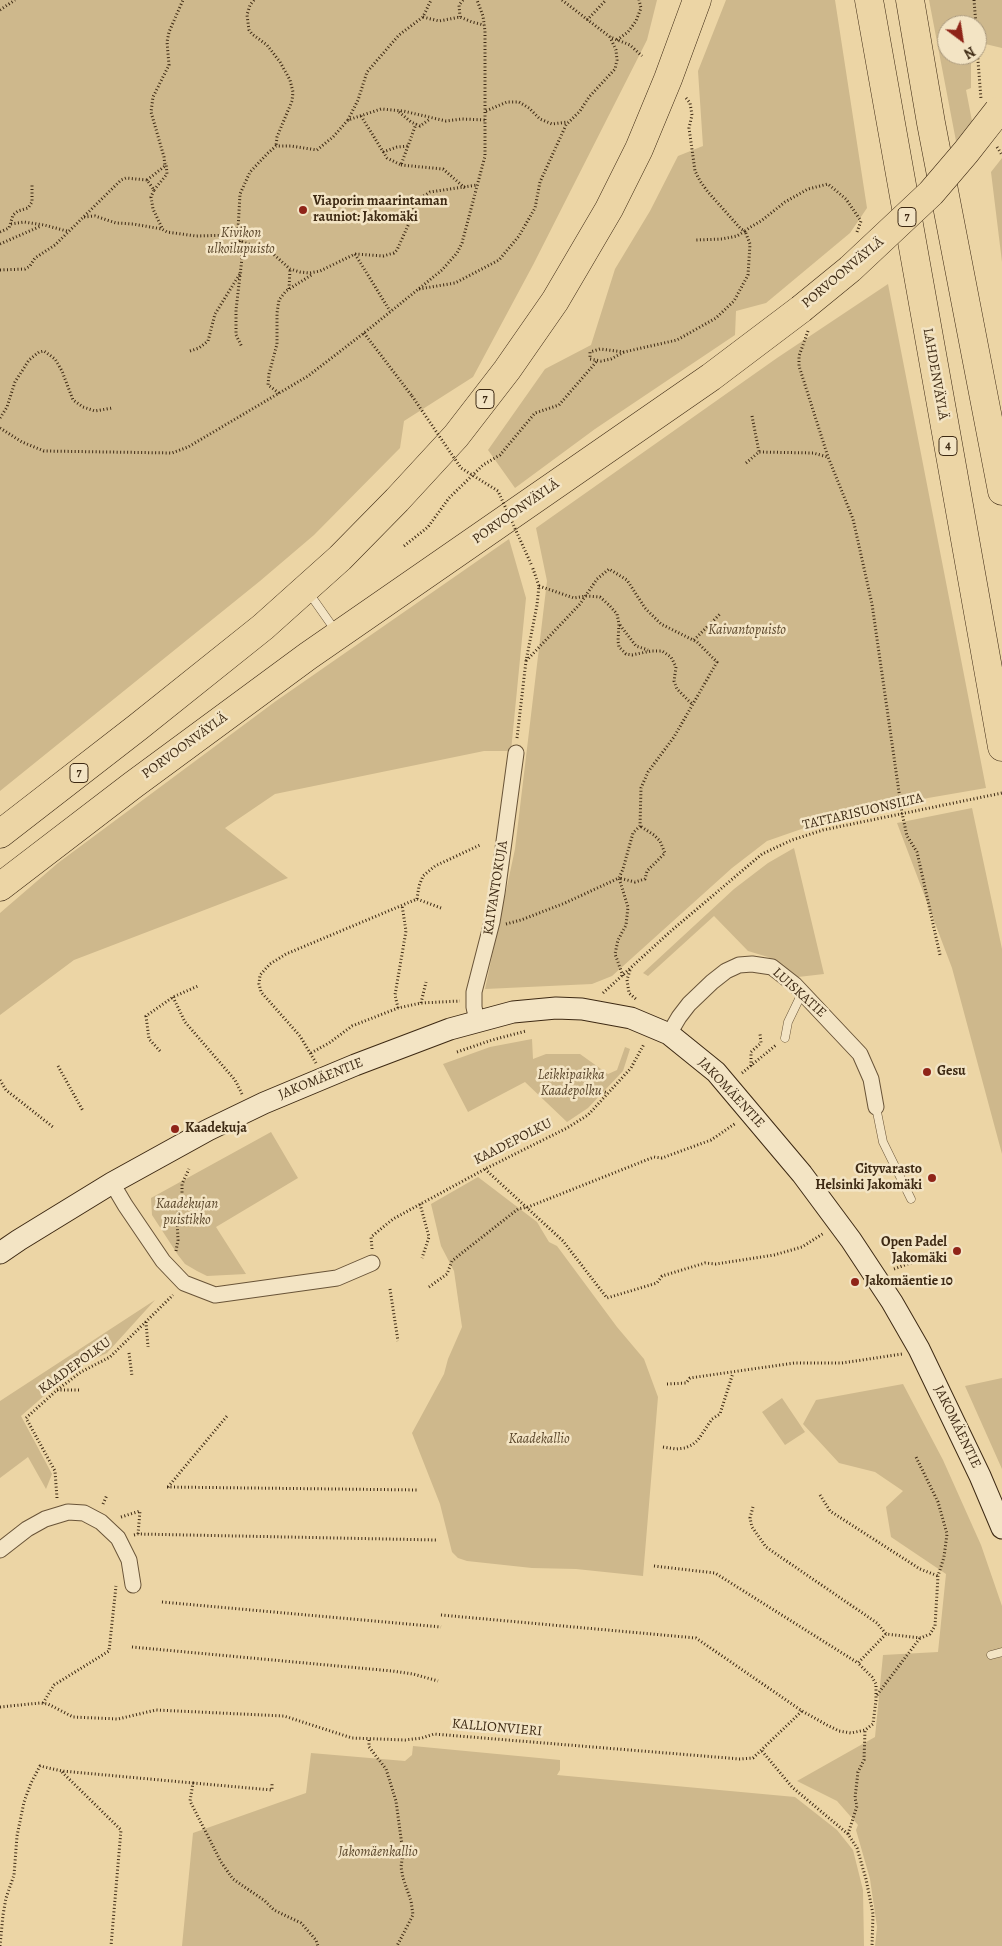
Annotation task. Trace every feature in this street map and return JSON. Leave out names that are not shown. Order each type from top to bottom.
[{"type":"highway","name":"7","points":[[0,834],[262,628],[306,589],[398,500],[456,436],[507,370],[555,301],[609,208],[639,149],[668,79],[697,0]]},
{"type":"highway","name":"LAHDENVÄYLÄ","points":[[869,0],[1002,747]]},
{"type":"highway","points":[[910,0],[931,123],[1002,491]]},
{"type":"highway","name":"PORVOONVÄYLÄ","points":[[0,887],[180,750],[339,635],[703,382],[801,309],[857,263],[931,193],[1000,108]]},
{"type":"street","name":"KAIVANTOKUJA","points":[[477,1021],[474,1007],[474,992],[492,922],[516,753]]},
{"type":"street","name":"LUISKATIE","points":[[669,1034],[679,1017],[712,982],[739,965],[752,964],[772,967],[802,993],[860,1054],[870,1079],[876,1107]]},
{"type":"street","name":"JAKOMÄENTIE","points":[[0,1253],[112,1183],[208,1130],[322,1078],[450,1029],[513,1012],[556,1008],[582,1009],[631,1018],[669,1034],[716,1072],[802,1174],[864,1258],[919,1349],[964,1442],[1002,1528]]},
{"type":"street","points":[[112,1183],[163,1261],[184,1284],[216,1295],[337,1278],[372,1262]]},
{"type":"street","points":[[0,1550],[45,1518],[68,1512],[84,1513],[101,1522],[118,1538],[130,1560],[133,1585]]},
{"type":"lane","points":[[306,589],[339,635]]},
{"type":"lane","points":[[785,1038],[788,1022],[802,993]]},
{"type":"lane","points":[[876,1107],[883,1142],[911,1199]]},
{"type":"lane","points":[[991,1655],[1002,1652]]},
{"type":"path","points":[[0,10],[15,0]]},
{"type":"path","points":[[183,0],[167,42],[170,65],[153,97],[151,112],[167,174],[154,190],[151,198],[153,209],[162,228],[167,232],[196,236],[234,235],[240,241],[271,252],[290,269],[310,273],[318,271]]},
{"type":"path","points":[[254,0],[250,5],[247,15],[249,30],[267,45],[280,62],[293,92],[292,102],[277,137],[276,146]]},
{"type":"path","points":[[234,235],[238,230],[240,194],[250,172],[276,146],[317,150],[333,137],[348,120],[358,100],[368,72],[399,34],[423,17],[431,0]]},
{"type":"path","points":[[460,16],[459,5],[463,0]]},
{"type":"path","points":[[0,428],[22,442],[44,452],[172,453],[188,447],[308,376],[364,334],[442,270],[457,253],[466,232],[485,156],[484,25],[478,0]]},
{"type":"path","points":[[562,0],[610,38],[630,45],[642,56]]},
{"type":"path","points":[[587,20],[606,0]]},
{"type":"path","points":[[616,40],[628,32],[636,20],[641,8],[639,0]]},
{"type":"path","points":[[974,0],[975,15]]},
{"type":"path","points":[[423,17],[439,21],[460,16],[484,25]]},
{"type":"path","points":[[418,289],[455,283],[499,260],[519,236],[535,208],[540,182],[566,125],[615,69],[617,60],[616,50],[610,38]]},
{"type":"path","points":[[624,352],[600,349],[590,352],[590,359],[597,361],[611,359],[624,352],[677,340],[716,318],[734,301],[748,275],[750,244],[745,231],[732,221],[697,176],[689,128],[692,115],[690,103],[686,98]]},
{"type":"path","points":[[486,111],[507,102],[519,102],[529,108],[540,119],[552,124],[569,122]]},
{"type":"path","points":[[348,120],[381,109],[446,121],[462,119],[486,120]]},
{"type":"path","points":[[398,111],[410,122],[420,126],[431,118]]},
{"type":"path","points":[[361,116],[387,158],[401,165],[443,169],[464,188]]},
{"type":"path","points":[[401,165],[416,124]]},
{"type":"path","points":[[383,152],[409,146]]},
{"type":"path","points":[[0,270],[25,269],[30,266],[35,258],[55,245],[121,180],[132,178],[147,180],[160,171],[165,162]]},
{"type":"path","points":[[147,180],[154,190]]},
{"type":"path","points":[[0,232],[9,228],[13,215],[18,211],[28,208],[32,202],[32,185]]},
{"type":"path","points":[[279,393],[268,385],[269,374],[277,344],[279,300],[289,289],[318,271],[355,254],[383,256],[394,253],[419,198],[430,192],[477,185]]},
{"type":"path","points":[[84,217],[94,216],[116,223],[162,228]]},
{"type":"path","points":[[11,224],[24,222],[44,225],[68,232]]},
{"type":"path","points":[[0,244],[44,225]]},
{"type":"path","points":[[695,240],[722,239],[738,236],[745,231]]},
{"type":"path","points":[[240,241],[242,258],[236,310],[236,335],[242,347]]},
{"type":"path","points":[[355,254],[390,311]]},
{"type":"path","points":[[289,289],[290,269]]},
{"type":"path","points":[[190,351],[199,348],[208,341],[215,314],[241,272]]},
{"type":"path","points":[[364,334],[412,396],[461,468],[498,491],[532,566],[539,586],[526,662],[516,753]]},
{"type":"path","points":[[0,418],[15,382],[29,360],[39,352],[44,351],[55,359],[62,371],[73,400],[95,411],[112,408]]},
{"type":"path","points":[[404,546],[428,527],[449,498],[483,465],[500,455],[536,413],[559,404],[597,361]]},
{"type":"path","points":[[752,416],[758,452]]},
{"type":"path","points":[[746,463],[758,452],[813,453],[828,457],[854,519],[872,604],[902,813],[907,836],[917,852],[940,955]]},
{"type":"path","points":[[492,922],[500,925],[521,920],[565,903],[618,878],[623,869],[633,833],[640,826],[641,788],[648,772],[674,737],[717,662],[696,641],[661,624],[645,608],[627,580],[609,569],[597,579],[586,596],[526,662]]},
{"type":"path","points":[[539,586],[574,598],[586,596],[600,597],[610,604],[617,614],[619,647],[626,654],[632,655],[651,650]]},
{"type":"path","points":[[696,641],[720,614]]},
{"type":"path","points":[[619,624],[636,646],[662,651],[672,657],[676,667],[674,681],[677,689],[693,706]]},
{"type":"path","name":"TATTARISUONSILTA","points":[[603,993],[671,931],[762,854],[792,840],[823,830],[1002,793]]},
{"type":"path","points":[[618,878],[635,882],[645,879],[647,870],[665,854],[660,841],[640,826]]},
{"type":"path","points":[[417,899],[418,886],[423,876],[435,866],[480,845]]},
{"type":"path","points":[[618,878],[628,907],[626,925],[618,940],[615,954],[623,976]]},
{"type":"path","points":[[322,1078],[311,1053],[300,1036],[261,992],[259,984],[260,975],[270,964],[286,954],[417,899],[442,908]]},
{"type":"path","points":[[398,1008],[395,995],[406,931],[402,905]]},
{"type":"path","points":[[631,968],[627,980],[629,993],[637,1000]]},
{"type":"path","points":[[421,1003],[426,982]]},
{"type":"path","points":[[160,1051],[149,1039],[146,1016],[173,997],[198,986]]},
{"type":"path","points":[[173,997],[185,1022],[235,1080],[242,1095]]},
{"type":"path","points":[[311,1053],[330,1043],[352,1026],[398,1008],[421,1003],[460,1001]]},
{"type":"path","points":[[457,1052],[492,1040],[535,1029]]},
{"type":"path","points":[[751,1066],[751,1052],[761,1043],[760,1034]]},
{"type":"path","name":"KAADEPOLKU","points":[[371,1237],[393,1219],[485,1169],[567,1128],[588,1115],[631,1068],[644,1043]]},
{"type":"path","points":[[742,1074],[765,1054]]},
{"type":"path","points":[[58,1066],[84,1111]]},
{"type":"path","points":[[0,1080],[6,1090],[53,1127]]},
{"type":"path","points":[[588,1087],[608,1093]]},
{"type":"path","points":[[429,1287],[447,1274],[452,1261],[518,1209],[528,1208],[637,1164],[654,1158],[662,1158],[711,1140],[750,1110]]},
{"type":"path","points":[[175,1255],[178,1240],[176,1217],[182,1199],[182,1184],[189,1169]]},
{"type":"path","points":[[485,1169],[528,1208],[577,1257],[607,1298],[657,1283],[662,1276],[705,1263],[726,1263],[774,1255],[802,1247],[838,1223]]},
{"type":"path","points":[[420,1204],[429,1237],[422,1258]]},
{"type":"path","points":[[894,1268],[934,1254]]},
{"type":"path","points":[[390,1289],[398,1341]]},
{"type":"path","name":"KAADEPOLKU","points":[[57,1498],[56,1471],[26,1418],[57,1390],[81,1372],[110,1357],[177,1290]]},
{"type":"path","points":[[146,1322],[148,1347]]},
{"type":"path","points":[[667,1384],[686,1384],[690,1378],[794,1363],[842,1363],[898,1355],[919,1349]]},
{"type":"path","points":[[129,1353],[132,1376]]},
{"type":"path","points":[[663,1447],[685,1448],[698,1440],[712,1419],[720,1414],[732,1373]]},
{"type":"path","points":[[57,1390],[79,1390]]},
{"type":"path","points":[[227,1416],[167,1487],[419,1490]]},
{"type":"path","points":[[876,1696],[921,1638],[930,1634],[935,1626],[938,1576],[944,1556],[947,1534],[938,1502],[916,1457]]},
{"type":"path","points":[[820,1495],[830,1511],[920,1569],[938,1576]]},
{"type":"path","points":[[103,1504],[107,1496]]},
{"type":"path","points":[[753,1507],[750,1518],[752,1527],[766,1547],[877,1623],[886,1634],[921,1638]]},
{"type":"path","points":[[121,1517],[140,1511],[138,1534],[436,1540]]},
{"type":"path","points":[[441,1615],[696,1638],[802,1711],[839,1731],[851,1733],[865,1730],[873,1724],[876,1684],[872,1676],[858,1663],[714,1572],[654,1566]]},
{"type":"path","points":[[42,1703],[54,1685],[109,1651],[116,1583]]},
{"type":"path","points":[[162,1602],[441,1628]]},
{"type":"path","points":[[858,1663],[886,1634]]},
{"type":"path","points":[[132,1647],[392,1671],[413,1674],[438,1681]]},
{"type":"path","name":"KALLIONVIERI","points":[[0,1707],[42,1703],[73,1716],[82,1717],[118,1718],[156,1710],[284,1716],[352,1738],[369,1740],[405,1740],[434,1734],[740,1759],[753,1758],[762,1751]]},
{"type":"path","points":[[802,1711],[762,1751],[792,1787],[848,1834],[857,1848],[873,1914],[872,1946]]},
{"type":"path","points":[[848,1834],[857,1806],[855,1798],[858,1772],[864,1760],[865,1730]]},
{"type":"path","points":[[369,1740],[370,1747],[386,1769],[396,1801],[403,1853],[401,1867],[413,1915],[397,1946]]},
{"type":"path","points":[[0,1946],[6,1898],[14,1875],[17,1836],[26,1796],[40,1766],[62,1771],[272,1790],[272,1783]]},
{"type":"path","points":[[62,1771],[121,1830],[111,1946]]},
{"type":"path","points":[[193,1783],[190,1801],[221,1862],[233,1879],[274,1910],[301,1923],[316,1940],[318,1946]]},
{"type":"green space","name":"Kivikon ulkoilupuisto","points":[[0,0],[657,0],[647,40],[533,265],[473,377],[404,421],[400,448],[314,535],[260,581],[0,791]]},
{"type":"green space","points":[[726,0],[835,0],[867,208],[850,233],[766,303],[736,311],[735,335],[595,429],[515,488],[488,450],[545,369],[591,345],[615,269],[650,211],[678,156],[703,146],[698,71]]},
{"type":"green space","points":[[929,0],[1002,0],[1002,48],[987,44],[987,15],[937,15],[937,42]]},
{"type":"green space","points":[[941,65],[971,65],[971,88],[966,90],[972,121],[956,141]]},
{"type":"green space","points":[[1002,158],[1002,262],[991,172]]},
{"type":"green space","name":"Kaivantopuisto","points":[[888,284],[986,788],[928,798],[813,825],[767,841],[732,868],[612,976],[592,984],[485,989],[515,849],[547,581],[536,528],[777,358]]},
{"type":"green space","points":[[509,539],[526,598],[511,751],[484,751],[275,794],[225,828],[288,878],[74,960],[0,1015],[0,913],[58,863],[276,701]]},
{"type":"green space","points":[[972,808],[1002,949],[1002,1154],[952,968],[897,823]]},
{"type":"green space","points":[[794,848],[824,974],[798,977],[768,957],[748,951],[714,916],[648,976],[643,973],[734,889],[768,863]]},
{"type":"green space","name":"Leikkipaikka Kaadepolku","points":[[532,1039],[533,1059],[546,1054],[580,1054],[608,1074],[617,1070],[625,1047],[630,1049],[623,1071],[588,1108],[567,1122],[525,1082],[468,1112],[443,1064],[490,1047]]},
{"type":"green space","name":"Kaadekujan puistikko","points":[[271,1132],[298,1178],[216,1227],[246,1274],[207,1276],[185,1264],[178,1255],[152,1215],[151,1198]]},
{"type":"green space","name":"Kaadekallio","points":[[478,1177],[537,1222],[549,1242],[557,1246],[617,1327],[644,1359],[658,1397],[643,1576],[467,1561],[458,1558],[452,1552],[440,1504],[412,1433],[444,1374],[448,1359],[462,1327],[454,1271],[441,1246],[431,1204]]},
{"type":"green space","points":[[155,1300],[107,1353],[77,1367],[21,1416],[52,1474],[46,1489],[28,1457],[0,1478],[0,1401]]},
{"type":"green space","points":[[1002,1378],[1002,1469],[965,1386]]},
{"type":"green space","points":[[903,1384],[943,1460],[981,1545],[1002,1606],[1002,1946],[875,1946],[877,1927],[870,1879],[856,1830],[858,1825],[837,1801],[797,1781],[875,1737],[883,1655],[938,1652],[946,1574],[891,1537],[886,1507],[903,1491],[875,1472],[839,1463],[803,1424],[816,1400]]},
{"type":"green space","points":[[782,1398],[805,1432],[785,1445],[762,1412]]},
{"type":"green space","name":"Jakomäenkallio","points":[[413,1746],[560,1760],[560,1770],[557,1775],[795,1797],[837,1830],[853,1850],[863,1890],[864,1946],[182,1946],[193,1833],[306,1793],[311,1753],[405,1761],[412,1755]]},
{"type":"place","name":"Viaporin maarintaman rauniot: Jakomäki","points":[[303,210]]},
{"type":"place","name":"Gesu","points":[[927,1072]]},
{"type":"place","name":"Kaadekuja","points":[[175,1129]]},
{"type":"place","name":"Cityvarasto Helsinki Jakomäki","points":[[932,1178]]},
{"type":"place","name":"Open Padel Jakomäki","points":[[957,1251]]},
{"type":"place","name":"Jakomäentie 10","points":[[855,1282]]}]
